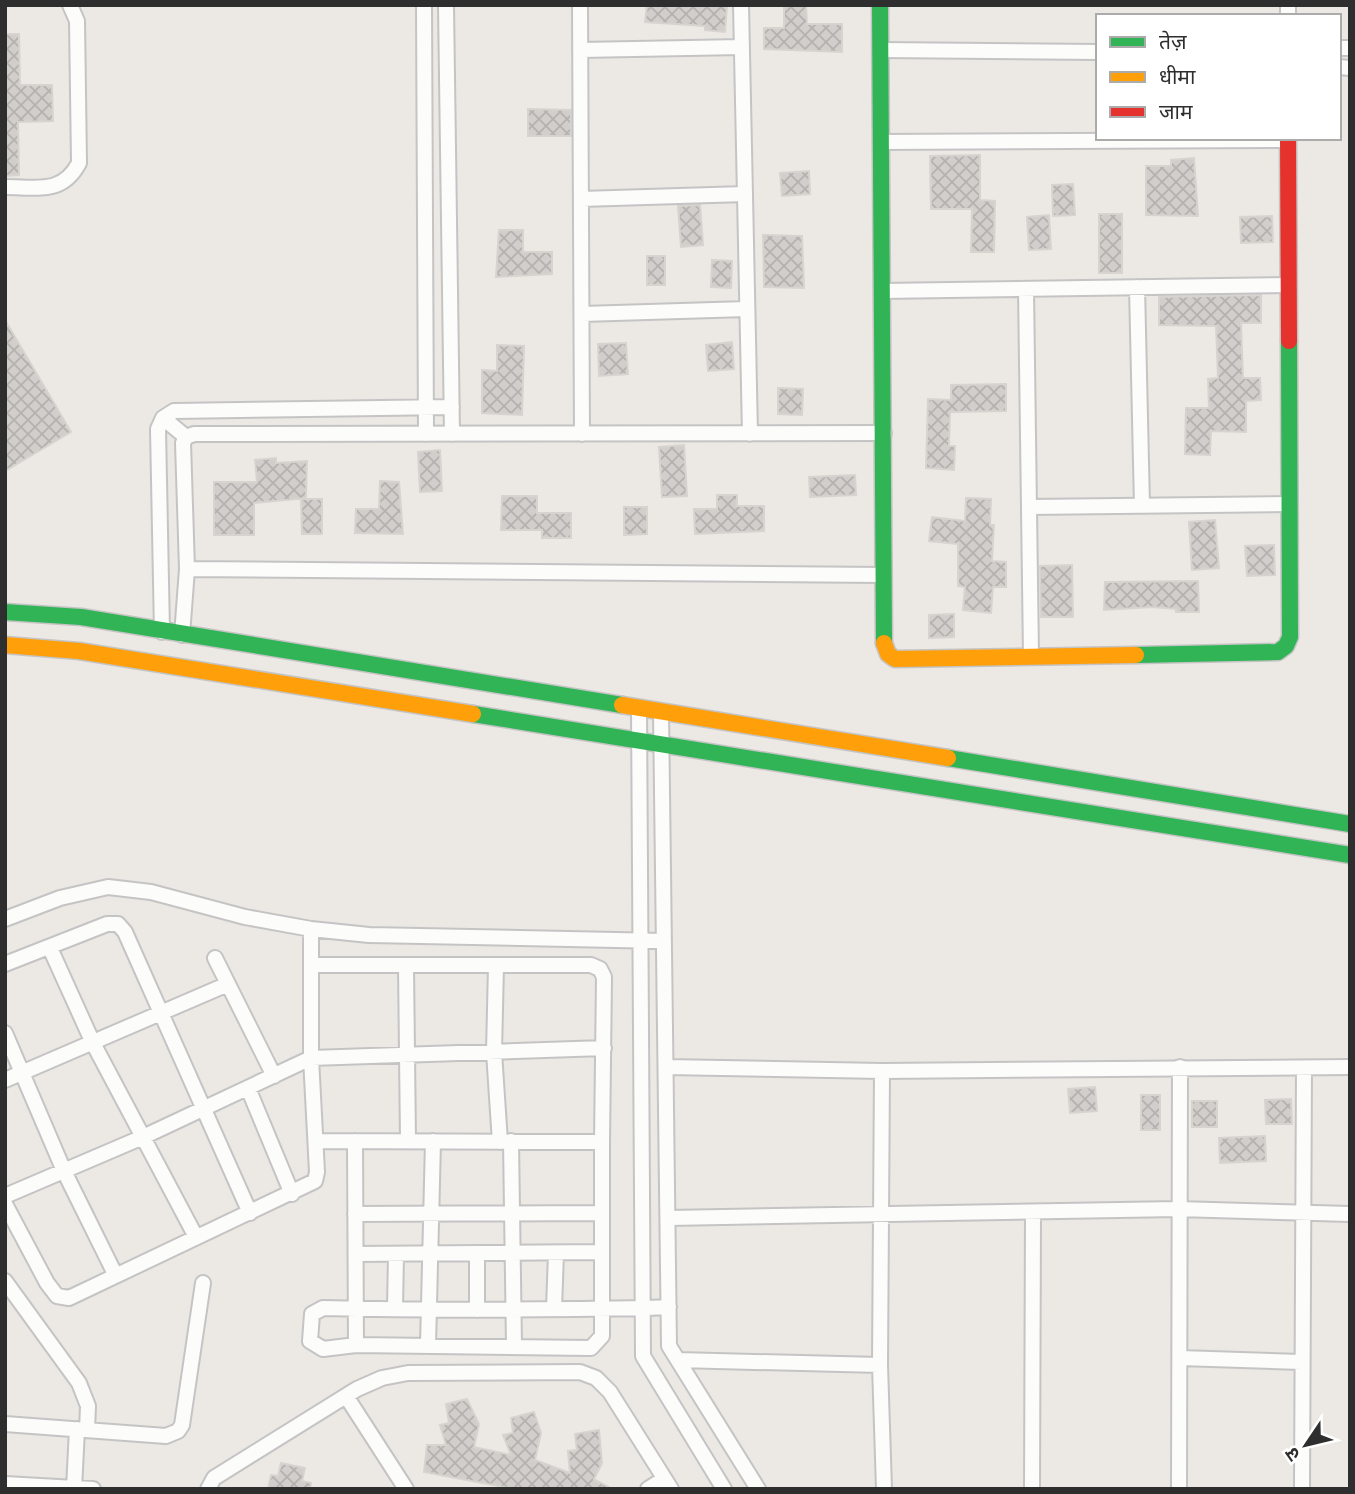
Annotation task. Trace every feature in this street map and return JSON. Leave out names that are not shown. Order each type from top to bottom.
[{"type":"street","points":[[5,187],[54,187],[71,178],[79,163],[77,21],[70,5]]},
{"type":"street","points":[[424,5],[426,434]]},
{"type":"street","points":[[446,5],[452,434]]},
{"type":"street","points":[[580,5],[582,434]]},
{"type":"street","points":[[741,5],[750,433]]},
{"type":"street","points":[[880,5],[884,646],[888,654],[895,659],[1278,652],[1286,646],[1290,637],[1288,140]]},
{"type":"street","points":[[580,50],[742,47]]},
{"type":"street","points":[[880,50],[1096,52]]},
{"type":"street","points":[[881,142],[1152,140]]},
{"type":"street","points":[[581,199],[745,194]]},
{"type":"street","points":[[882,291],[1289,285]]},
{"type":"street","points":[[1137,287],[1142,506]]},
{"type":"street","points":[[1026,289],[1031,655]]},
{"type":"street","points":[[582,314],[747,309]]},
{"type":"street","points":[[162,632],[158,429],[163,418],[174,411],[452,407]]},
{"type":"street","points":[[163,418],[186,437]]},
{"type":"street","points":[[182,635],[187,569],[183,443],[186,437],[194,434],[884,433]]},
{"type":"street","points":[[1029,507],[1290,504]]},
{"type":"street","points":[[187,569],[884,575]]},
{"type":"street","points":[[5,612],[81,617],[1350,824]]},
{"type":"street","points":[[5,645],[79,651],[1350,855]]},
{"type":"street","points":[[639,708],[643,1356],[724,1489]]},
{"type":"street","points":[[661,712],[669,1346],[758,1489]]},
{"type":"street","points":[[5,919],[60,898],[108,887],[151,892],[245,916],[312,929],[369,935],[664,941]]},
{"type":"street","points":[[5,964],[107,924],[118,924],[125,932],[162,1013],[250,1213]]},
{"type":"street","points":[[5,1204],[47,1283],[57,1296],[69,1298],[315,1181],[316,1141],[311,1058],[312,929]]},
{"type":"street","points":[[50,948],[93,1043],[197,1237]]},
{"type":"street","points":[[215,958],[274,1076]]},
{"type":"street","points":[[312,965],[591,965],[600,969],[604,977],[602,1142],[602,1213],[602,1252],[602,1308],[602,1336],[592,1348],[356,1345],[316,1348],[310,1341],[310,1320],[312,1314],[323,1308],[513,1310],[602,1308],[642,1309],[669,1307]]},
{"type":"street","points":[[406,965],[408,1141]]},
{"type":"street","points":[[496,966],[494,1052],[512,1213],[514,1346]]},
{"type":"street","points":[[5,1080],[228,984]]},
{"type":"street","points":[[5,1033],[64,1171],[115,1274]]},
{"type":"street","points":[[5,1196],[143,1137],[311,1058],[604,1048]]},
{"type":"street","points":[[666,1067],[882,1071],[1350,1066]]},
{"type":"street","points":[[1179,1489],[1180,1067]]},
{"type":"street","points":[[1302,1489],[1304,1068]]},
{"type":"street","points":[[882,1071],[880,1365],[884,1489]]},
{"type":"street","points":[[248,1088],[292,1194]]},
{"type":"street","points":[[316,1141],[602,1142]]},
{"type":"street","points":[[355,1141],[356,1345]]},
{"type":"street","points":[[428,1346],[433,1141]]},
{"type":"street","points":[[668,1218],[1178,1209],[1350,1214]]},
{"type":"street","points":[[355,1214],[602,1213]]},
{"type":"street","points":[[1032,1489],[1033,1213]]},
{"type":"street","points":[[554,1309],[556,1252]]},
{"type":"street","points":[[356,1254],[513,1255],[602,1252]]},
{"type":"street","points":[[395,1309],[396,1254]]},
{"type":"street","points":[[477,1254],[477,1310]]},
{"type":"street","points":[[5,1281],[79,1383],[88,1406],[74,1488]]},
{"type":"street","points":[[5,1424],[166,1436],[178,1432],[182,1425],[203,1283]]},
{"type":"street","points":[[1180,1358],[1301,1362]]},
{"type":"street","points":[[678,1360],[880,1365]]},
{"type":"street","points":[[208,1489],[214,1478],[346,1396],[382,1378],[408,1373],[580,1372],[596,1378],[610,1392],[668,1484],[648,1489]]},
{"type":"street","points":[[346,1396],[406,1489]]},
{"type":"street","points":[[5,1483],[93,1489]]},
{"type":"building","points":[[647,5],[727,5],[725,32],[705,30],[705,26],[645,22]]},
{"type":"building","points":[[784,5],[806,5],[807,24],[842,24],[842,52],[764,49],[764,28],[784,28]]},
{"type":"building","points":[[5,34],[19,34],[20,85],[52,85],[53,121],[18,122],[19,175],[5,176]]},
{"type":"building","points":[[528,109],[571,110],[571,136],[528,136]]},
{"type":"building","points":[[980,155],[980,200],[995,201],[994,252],[971,252],[972,209],[931,209],[930,156]]},
{"type":"building","points":[[1194,158],[1198,216],[1146,215],[1146,166],[1171,166],[1171,160]]},
{"type":"building","points":[[809,171],[810,194],[782,196],[780,173]]},
{"type":"building","points":[[1073,184],[1075,215],[1053,216],[1052,185]]},
{"type":"building","points":[[700,205],[703,245],[681,247],[678,206]]},
{"type":"building","points":[[1099,214],[1122,214],[1122,273],[1099,273]]},
{"type":"building","points":[[1049,215],[1051,249],[1029,250],[1027,217]]},
{"type":"building","points":[[1272,216],[1273,242],[1241,243],[1240,217]]},
{"type":"building","points":[[499,230],[523,230],[523,252],[552,252],[552,274],[496,277]]},
{"type":"building","points":[[763,235],[802,236],[804,288],[764,287]]},
{"type":"building","points":[[647,256],[665,256],[665,285],[647,285]]},
{"type":"building","points":[[712,260],[732,261],[731,288],[711,287]]},
{"type":"building","points":[[1261,295],[1261,323],[1241,323],[1243,378],[1260,378],[1261,400],[1246,401],[1246,432],[1211,431],[1210,455],[1185,454],[1186,408],[1209,408],[1208,379],[1218,378],[1216,326],[1159,325],[1159,297]]},
{"type":"building","points":[[5,320],[71,432],[5,471]]},
{"type":"building","points":[[732,342],[734,369],[708,371],[706,345]]},
{"type":"building","points":[[626,343],[628,374],[599,376],[598,344]]},
{"type":"building","points":[[497,345],[524,346],[522,415],[482,413],[482,370],[497,371]]},
{"type":"building","points":[[1006,384],[1006,411],[950,412],[949,446],[955,446],[954,470],[926,468],[928,399],[951,400],[951,385]]},
{"type":"building","points":[[778,388],[803,389],[802,415],[778,414]]},
{"type":"building","points":[[684,445],[687,496],[662,497],[659,447]]},
{"type":"building","points":[[440,450],[442,491],[420,492],[418,452]]},
{"type":"building","points":[[276,458],[276,463],[307,461],[306,498],[254,503],[254,535],[214,535],[214,482],[257,482],[255,460]]},
{"type":"building","points":[[855,475],[856,495],[810,497],[809,477]]},
{"type":"building","points":[[380,481],[399,482],[403,534],[355,533],[356,509],[379,509]]},
{"type":"building","points":[[717,495],[737,495],[737,506],[764,506],[764,531],[695,534],[694,509],[717,509]]},
{"type":"building","points":[[502,496],[537,496],[537,513],[571,513],[571,538],[542,538],[542,530],[501,530]]},
{"type":"building","points":[[966,498],[991,499],[990,525],[994,525],[992,561],[1006,562],[1006,587],[993,587],[991,613],[963,610],[965,587],[958,586],[958,544],[929,541],[932,517],[965,521]]},
{"type":"building","points":[[301,499],[322,499],[322,534],[302,534]]},
{"type":"building","points":[[624,507],[647,507],[647,534],[624,535]]},
{"type":"building","points":[[1215,520],[1219,568],[1192,570],[1189,522]]},
{"type":"building","points":[[1274,545],[1275,575],[1247,576],[1245,546]]},
{"type":"building","points":[[1072,565],[1073,617],[1041,617],[1040,566]]},
{"type":"building","points":[[1198,581],[1199,612],[1176,612],[1176,609],[1152,607],[1104,610],[1105,582]]},
{"type":"building","points":[[954,614],[954,637],[929,638],[929,615]]},
{"type":"building","points":[[1095,1087],[1097,1111],[1070,1113],[1068,1089]]},
{"type":"building","points":[[1141,1095],[1160,1095],[1160,1130],[1141,1130]]},
{"type":"building","points":[[1291,1099],[1292,1124],[1266,1124],[1265,1100]]},
{"type":"building","points":[[1192,1101],[1217,1101],[1217,1127],[1192,1127]]},
{"type":"building","points":[[1265,1136],[1266,1161],[1220,1163],[1219,1138]]},
{"type":"building","points":[[467,1399],[479,1424],[474,1447],[511,1455],[503,1435],[513,1433],[511,1418],[534,1412],[541,1433],[535,1460],[570,1473],[568,1451],[577,1450],[575,1434],[599,1430],[602,1463],[594,1479],[612,1489],[514,1489],[424,1472],[427,1445],[446,1445],[440,1425],[449,1423],[446,1404]]},
{"type":"building","points":[[281,1463],[305,1468],[302,1481],[311,1483],[310,1489],[268,1489],[271,1475],[278,1476]]},
{"type":"traffic: fast","points":[[880,5],[884,643]]},
{"type":"traffic: fast","points":[[1136,655],[1278,652],[1286,646],[1290,637],[1289,341]]},
{"type":"traffic: fast","points":[[5,612],[81,617],[622,705]]},
{"type":"traffic: fast","points":[[473,714],[1350,855]]},
{"type":"traffic: fast","points":[[948,758],[1350,824]]},
{"type":"traffic: slow","points":[[884,643],[888,654],[895,659],[1136,655]]},
{"type":"traffic: slow","points":[[5,645],[79,651],[473,714]]},
{"type":"traffic: slow","points":[[622,705],[948,758]]},
{"type":"traffic: jam","points":[[1288,140],[1289,341]]}]
